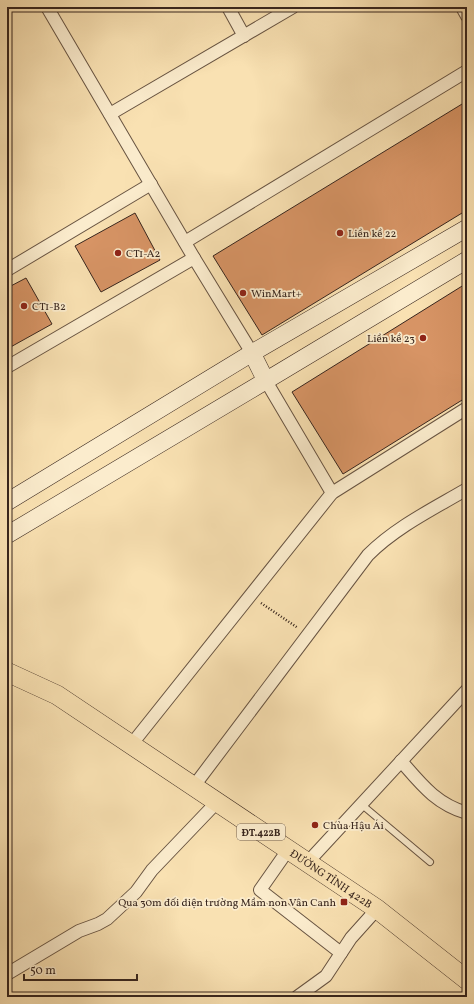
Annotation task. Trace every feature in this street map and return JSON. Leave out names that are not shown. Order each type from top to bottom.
[{"type":"main road","points":[[7,502],[252,353],[467,228]]},
{"type":"main road","points":[[7,535],[467,260]]},
{"type":"main road","points":[[252,353],[266,381]]},
{"type":"main road","name":"ĐƯỜNG TỈNH 422B","points":[[14,675],[57,694],[377,909],[467,980]]},
{"type":"street","points":[[47,7],[194,258],[252,353]]},
{"type":"street","points":[[228,7],[244,36]]},
{"type":"street","points":[[110,114],[293,7]]},
{"type":"street","points":[[462,7],[467,16]]},
{"type":"street","points":[[185,242],[467,71]]},
{"type":"street","points":[[7,270],[151,184]]},
{"type":"street","points":[[7,367],[194,258]]},
{"type":"street","points":[[266,381],[332,493]]},
{"type":"street","points":[[132,745],[332,493],[466,412]]},
{"type":"street","points":[[194,786],[368,555],[376,547],[415,519],[467,490]]},
{"type":"street","points":[[307,863],[467,690]]},
{"type":"street","points":[[401,761],[431,794],[442,802],[467,813]]},
{"type":"street","points":[[7,974],[79,931],[107,919],[136,892],[152,870],[217,802]]},
{"type":"street","points":[[288,850],[260,890],[341,953]]},
{"type":"street","points":[[297,997],[326,976],[352,938],[377,909]]},
{"type":"lane","points":[[361,804],[430,862]]},
{"type":"path","points":[[250,596],[309,635]]},
{"type":"building","name":"Liền kề 22","points":[[467,101],[467,210],[262,335],[213,256]]},
{"type":"building","name":"CT1-A2","points":[[135,213],[160,260],[101,292],[75,246]]},
{"type":"building","name":"CT1-B2","points":[[26,278],[52,324],[7,349],[7,288]]},
{"type":"building","name":"Liền kề 23","points":[[467,283],[467,397],[343,474],[292,392]]},
{"type":"place","name":"Liền kề 22","points":[[340,233]]},
{"type":"place","name":"CT1-A2","points":[[118,253]]},
{"type":"place","name":"WinMart+","points":[[243,293]]},
{"type":"place","name":"CT1-B2","points":[[24,306]]},
{"type":"place","name":"Liền kề 23","points":[[423,338]]},
{"type":"place","name":"Chùa Hậu Ái","points":[[315,825]]},
{"type":"place","name":"Qua 30m đối diện trường Mầm non Vân Canh","points":[[344,902]]}]
